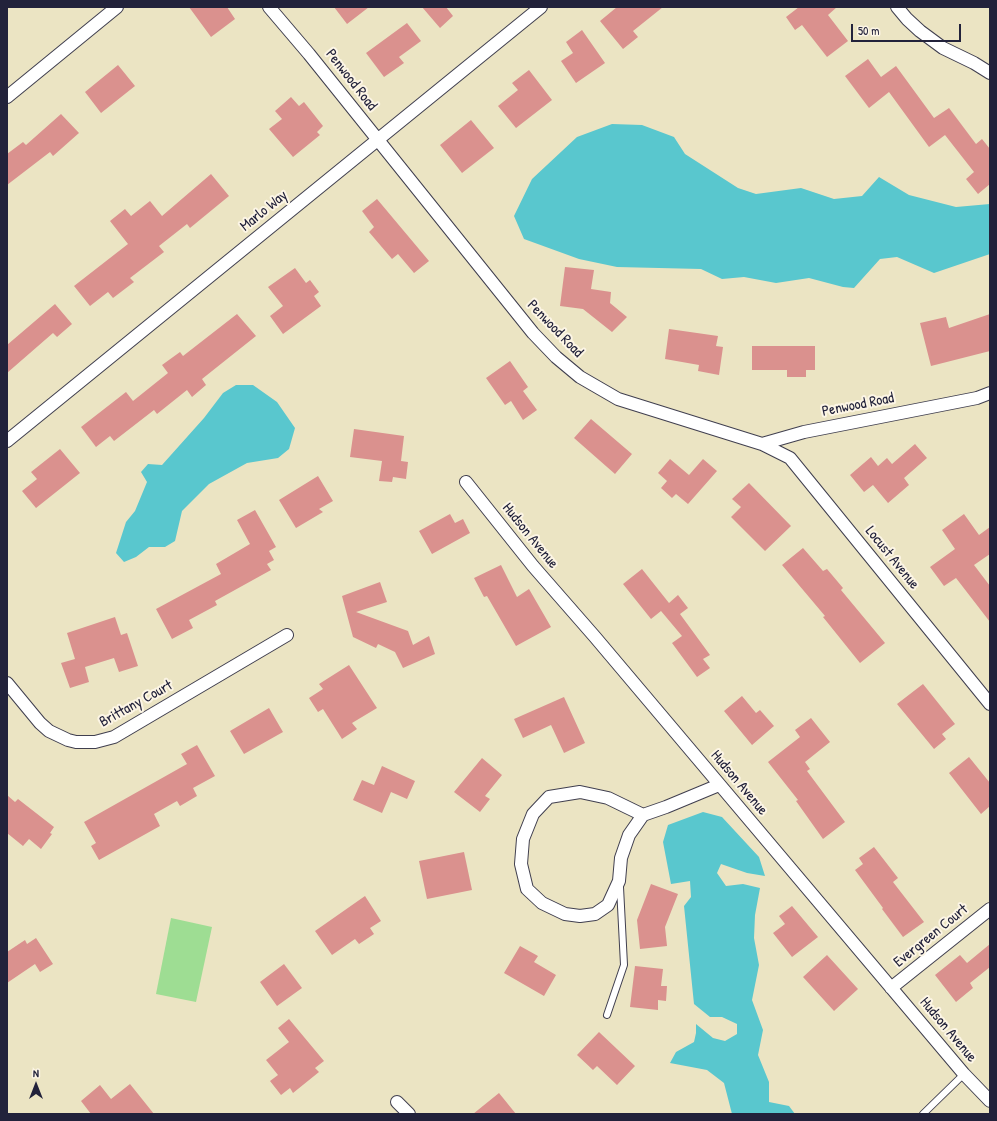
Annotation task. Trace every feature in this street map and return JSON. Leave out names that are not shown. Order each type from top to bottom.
[{"type":"street","points":[[7,97],[117,7]]},
{"type":"street","name":"Penwood Road","points":[[269,7],[309,54],[533,333],[556,357],[574,372],[618,399],[762,444],[804,432],[977,398],[990,394]]},
{"type":"street","name":"Marlo Way","points":[[7,441],[541,7]]},
{"type":"street","points":[[897,7],[920,31],[943,48],[974,63],[990,73]]},
{"type":"street","name":"Locust Avenue","points":[[762,444],[790,458],[990,704]]},
{"type":"street","name":"Hudson Avenue","points":[[466,482],[533,566],[600,642],[891,988],[964,1074],[990,1102]]},
{"type":"street","name":"Brittany Court","points":[[7,683],[40,723],[49,731],[76,742],[95,742],[114,737],[287,635]]},
{"type":"street","points":[[642,815],[608,798],[580,792],[548,798],[533,814],[523,839],[521,864],[527,889],[542,903],[565,914],[580,916],[595,914],[608,905],[619,881],[621,858],[629,835],[642,815],[666,807],[719,785]]},
{"type":"street","name":"Evergreen Court","points":[[891,988],[990,909]]},
{"type":"street","points":[[397,1102],[409,1114]]},
{"type":"lane","points":[[607,1015],[624,965],[619,881]]},
{"type":"lane","points":[[923,1114],[964,1074]]},
{"type":"green space","points":[[171,918],[212,927],[196,1002],[156,994]]},
{"type":"water","points":[[612,124],[642,125],[674,137],[685,154],[738,188],[756,194],[801,188],[834,199],[862,196],[879,177],[909,195],[956,207],[990,204],[990,254],[934,273],[897,257],[880,259],[854,288],[843,287],[809,278],[776,283],[744,277],[722,279],[701,269],[617,267],[579,259],[524,239],[514,216],[532,179],[577,137]]},
{"type":"water","points":[[236,385],[253,385],[277,402],[295,428],[289,449],[278,458],[247,463],[209,484],[182,511],[175,541],[165,547],[149,547],[136,557],[124,562],[116,553],[126,522],[135,511],[147,482],[141,472],[148,464],[162,465],[204,418],[223,393]]},
{"type":"water","points":[[703,812],[722,817],[759,857],[765,876],[747,873],[721,864],[717,873],[726,886],[743,884],[760,888],[755,915],[754,938],[759,965],[752,1000],[763,1030],[758,1055],[769,1082],[769,1102],[789,1106],[795,1114],[732,1114],[724,1083],[707,1070],[670,1063],[676,1052],[694,1042],[696,1024],[713,1038],[725,1041],[737,1034],[737,1024],[722,1017],[710,1017],[694,1004],[684,906],[691,897],[690,881],[671,884],[663,842],[668,825]]},
{"type":"building","points":[[189,7],[227,7],[235,19],[211,37]]},
{"type":"building","points":[[334,7],[369,7],[347,24]]},
{"type":"building","points":[[422,7],[446,7],[453,16],[440,28]]},
{"type":"building","points":[[617,7],[663,7],[633,31],[638,37],[623,49],[600,21]]},
{"type":"building","points":[[799,7],[837,7],[828,15],[848,41],[827,57],[802,25],[795,30],[786,17]]},
{"type":"building","points":[[407,23],[421,41],[399,57],[404,63],[384,77],[366,53]]},
{"type":"building","points":[[582,30],[605,63],[576,83],[561,61],[573,53],[566,42]]},
{"type":"building","points":[[868,59],[881,77],[896,66],[934,118],[949,108],[976,144],[982,139],[990,149],[990,184],[978,194],[966,179],[974,172],[945,135],[929,147],[889,92],[869,108],[845,76]]},
{"type":"building","points":[[118,65],[135,86],[101,113],[85,92]]},
{"type":"building","points":[[529,70],[552,100],[516,128],[498,106],[518,90],[512,83]]},
{"type":"building","points":[[291,97],[299,106],[304,102],[323,126],[317,132],[320,135],[293,157],[269,129],[282,119],[275,111]]},
{"type":"building","points":[[61,114],[79,133],[53,156],[50,152],[7,185],[7,154],[23,142],[26,145]]},
{"type":"building","points":[[471,120],[494,148],[462,173],[440,145]]},
{"type":"building","points":[[211,174],[229,196],[190,228],[187,224],[159,246],[164,252],[130,278],[134,282],[113,298],[108,292],[90,306],[74,286],[128,244],[110,221],[125,209],[131,216],[150,201],[162,216]]},
{"type":"building","points":[[377,199],[429,261],[414,273],[398,254],[392,259],[369,232],[374,227],[362,211]]},
{"type":"building","points":[[565,267],[594,270],[591,289],[611,292],[610,303],[627,317],[612,332],[583,309],[560,306]]},
{"type":"building","points":[[295,268],[306,283],[310,280],[319,292],[314,296],[321,306],[283,334],[270,316],[283,306],[268,287]]},
{"type":"building","points":[[55,304],[72,324],[57,337],[53,333],[7,373],[7,345]]},
{"type":"building","points":[[237,314],[256,336],[202,379],[206,385],[192,397],[187,390],[157,414],[154,410],[114,441],[110,436],[96,447],[81,427],[126,392],[133,401],[168,373],[162,365],[180,352],[183,356]]},
{"type":"building","points":[[990,314],[990,351],[931,366],[920,323],[946,317],[949,328]]},
{"type":"building","points":[[669,329],[718,336],[716,346],[723,347],[719,375],[698,371],[699,365],[665,359]]},
{"type":"building","points":[[752,346],[815,346],[815,370],[806,370],[806,377],[787,377],[787,370],[752,370]]},
{"type":"building","points":[[510,361],[528,387],[523,391],[537,410],[523,420],[511,401],[505,405],[486,378]]},
{"type":"building","points":[[591,419],[632,454],[615,474],[574,438]]},
{"type":"building","points":[[354,429],[404,436],[401,461],[408,462],[406,479],[393,477],[392,482],[379,481],[382,461],[350,457]]},
{"type":"building","points":[[915,444],[927,458],[904,478],[909,485],[888,503],[873,485],[864,492],[850,475],[871,457],[878,466],[887,458],[892,464]]},
{"type":"building","points":[[60,449],[80,473],[36,508],[22,491],[37,479],[31,472]]},
{"type":"building","points":[[670,459],[689,475],[703,459],[717,471],[688,504],[676,494],[672,498],[661,488],[667,481],[658,473]]},
{"type":"building","points":[[318,476],[333,501],[319,509],[323,512],[296,528],[279,500]]},
{"type":"building","points":[[749,483],[791,526],[765,551],[731,517],[741,507],[732,499]]},
{"type":"building","points":[[255,510],[276,547],[269,551],[274,560],[267,564],[271,570],[215,601],[217,605],[189,620],[193,628],[172,639],[156,609],[221,574],[216,564],[250,544],[237,520]]},
{"type":"building","points":[[450,514],[455,523],[463,519],[470,533],[432,554],[419,531]]},
{"type":"building","points":[[964,514],[979,535],[990,527],[990,554],[974,565],[990,586],[990,622],[956,578],[944,586],[930,567],[955,549],[942,530]]},
{"type":"building","points":[[803,548],[823,571],[827,569],[843,588],[841,590],[885,643],[860,663],[823,617],[825,616],[782,565]]},
{"type":"building","points":[[501,565],[517,597],[529,589],[551,627],[516,646],[487,596],[484,597],[474,578]]},
{"type":"building","points":[[642,569],[669,603],[678,595],[688,608],[680,614],[710,655],[703,659],[710,668],[697,677],[672,643],[682,636],[661,611],[651,619],[623,584]]},
{"type":"building","points":[[380,582],[387,602],[356,612],[408,631],[413,645],[429,636],[435,654],[403,668],[395,652],[378,644],[376,648],[353,637],[342,596]]},
{"type":"building","points":[[115,617],[121,635],[127,633],[138,666],[119,672],[114,658],[85,667],[89,682],[70,688],[61,663],[75,659],[67,633]]},
{"type":"building","points":[[349,665],[377,708],[352,723],[357,729],[342,739],[323,709],[318,712],[309,698],[323,689],[319,684]]},
{"type":"building","points":[[923,684],[955,724],[942,734],[946,739],[934,749],[897,704]]},
{"type":"building","points":[[742,696],[756,713],[760,710],[774,726],[752,745],[724,711]]},
{"type":"building","points":[[564,697],[585,743],[564,753],[551,725],[523,738],[514,719]]},
{"type":"building","points":[[269,708],[283,732],[244,754],[230,731]]},
{"type":"building","points":[[811,718],[830,742],[805,762],[810,769],[807,771],[845,822],[823,839],[796,801],[798,800],[768,762],[800,737],[795,730]]},
{"type":"building","points":[[197,745],[215,776],[193,788],[197,796],[180,806],[177,801],[154,814],[160,826],[99,860],[91,846],[96,843],[84,822],[187,764],[181,754]]},
{"type":"building","points":[[969,757],[990,783],[990,806],[981,814],[949,773]]},
{"type":"building","points":[[482,758],[502,775],[485,796],[490,799],[480,812],[454,792]]},
{"type":"building","points":[[382,766],[415,781],[407,799],[391,792],[382,813],[353,800],[362,780],[374,785]]},
{"type":"building","points":[[7,795],[15,802],[18,799],[54,827],[50,833],[52,834],[41,849],[29,839],[23,846],[7,833]]},
{"type":"building","points":[[874,847],[898,878],[893,882],[924,922],[903,937],[855,870],[863,864],[859,858]]},
{"type":"building","points":[[464,852],[472,890],[427,899],[419,861]]},
{"type":"building","points":[[651,884],[678,894],[665,927],[667,946],[640,949],[637,920]]},
{"type":"building","points":[[365,896],[381,921],[370,928],[374,934],[359,944],[355,939],[332,955],[315,931]]},
{"type":"building","points":[[792,906],[818,937],[792,957],[773,933],[785,924],[779,916]]},
{"type":"building","points":[[36,938],[53,964],[40,972],[35,964],[7,983],[7,952],[25,940],[27,944]]},
{"type":"building","points":[[990,944],[990,967],[970,983],[973,988],[956,1002],[935,975],[960,955],[967,963]]},
{"type":"building","points":[[520,946],[538,956],[534,962],[556,975],[544,996],[504,973]]},
{"type":"building","points":[[827,955],[858,989],[834,1011],[803,977]]},
{"type":"building","points":[[284,964],[302,988],[277,1006],[260,982]]},
{"type":"building","points":[[635,966],[663,969],[661,986],[667,986],[666,1001],[658,1000],[658,1010],[630,1007]]},
{"type":"building","points":[[289,1019],[324,1061],[315,1068],[319,1072],[293,1093],[290,1088],[281,1095],[270,1081],[278,1075],[266,1060],[289,1042],[278,1028]]},
{"type":"building","points":[[599,1032],[635,1066],[617,1085],[597,1066],[593,1070],[577,1055]]},
{"type":"building","points":[[130,1084],[154,1114],[91,1114],[81,1101],[100,1085],[111,1099]]},
{"type":"building","points":[[499,1093],[516,1114],[473,1114]]}]
